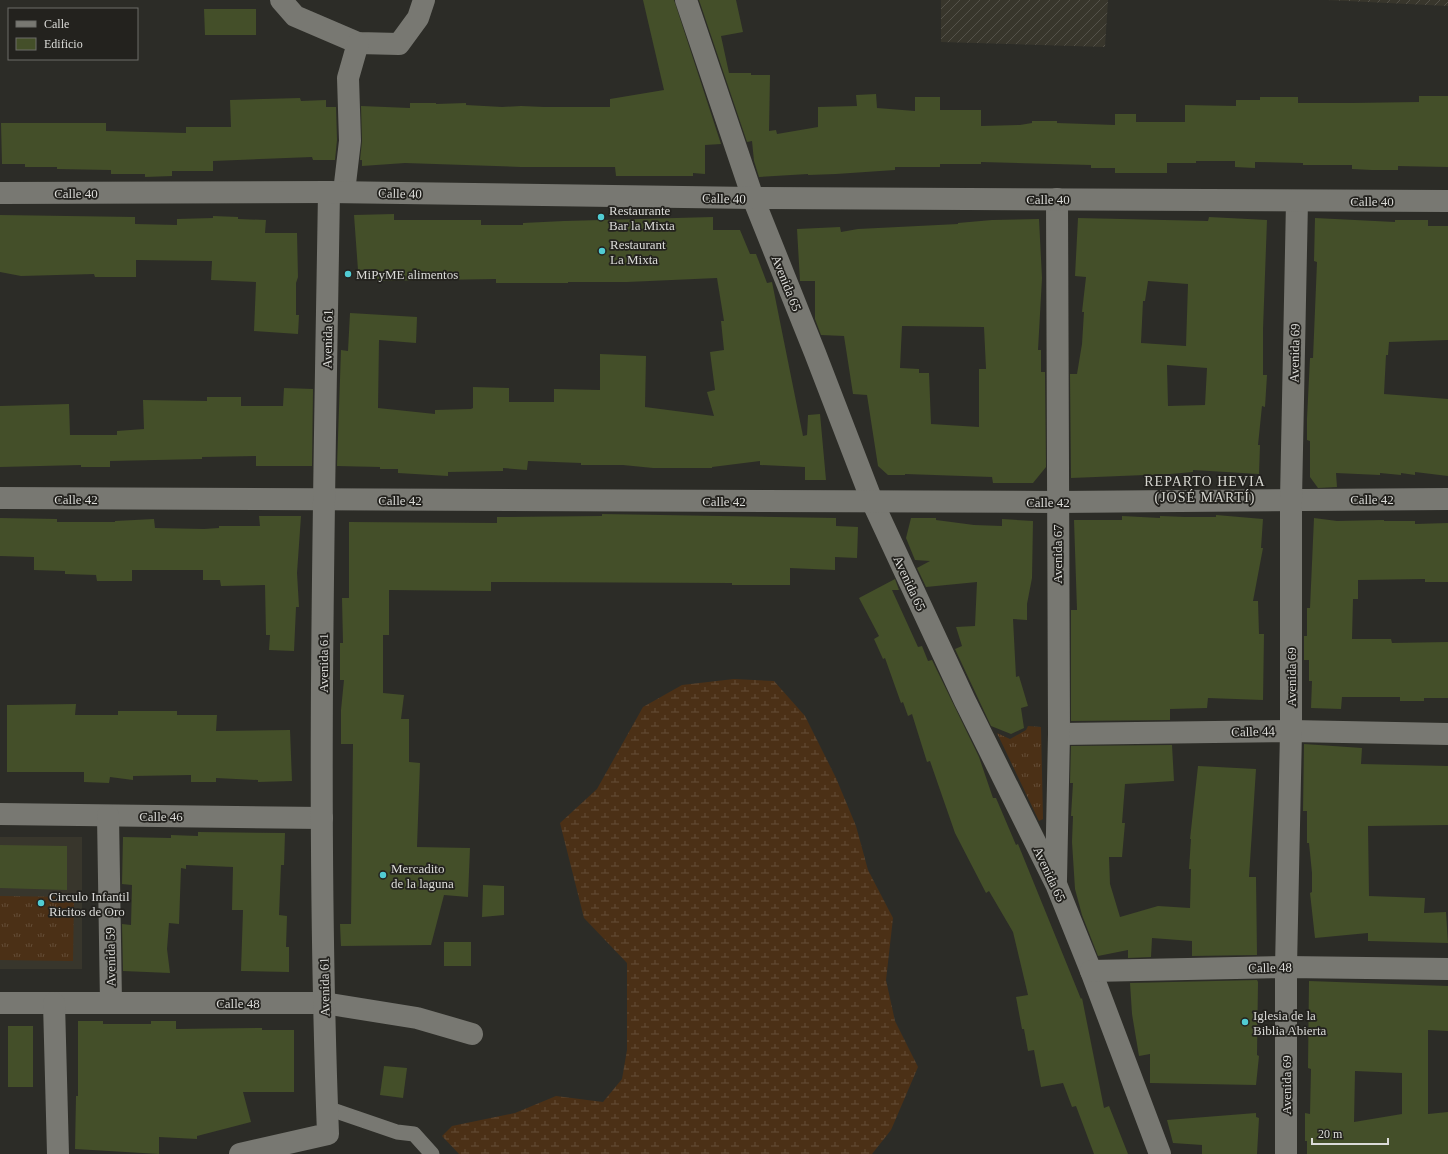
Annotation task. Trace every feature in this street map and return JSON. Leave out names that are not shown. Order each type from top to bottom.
[{"type":"street","points":[[280,0],[295,16],[358,43],[399,44],[418,18],[424,0]]},
{"type":"street","name":"Avenida 65","points":[[686,0],[753,198],[816,353],[872,501],[965,701],[1056,884],[1091,971],[1160,1154]]},
{"type":"street","name":"Avenida 61","points":[[240,1154],[328,1134],[324,1003],[322,818],[325,500],[337,192],[350,141],[348,78],[358,43]]},
{"type":"street","name":"Calle 40","points":[[0,194],[337,192],[753,198],[1448,201]]},
{"type":"street","name":"Avenida 67","points":[[1056,884],[1059,734],[1057,199]]},
{"type":"street","name":"Avenida 69","points":[[1286,1154],[1286,967],[1291,730],[1291,499],[1297,201]]},
{"type":"street","name":"Calle 42","points":[[0,498],[1057,502],[1291,499],[1448,499]]},
{"type":"street","name":"Calle 44","points":[[1059,734],[1291,730],[1448,734]]},
{"type":"street","name":"Calle 46","points":[[0,814],[322,818]]},
{"type":"street","name":"Avenida 59","points":[[108,816],[111,1003]]},
{"type":"street","name":"Calle 48","points":[[1091,971],[1286,967],[1448,969]]},
{"type":"street","name":"Calle 48","points":[[0,1003],[324,1003],[417,1018],[472,1034]]},
{"type":"street","points":[[54,1003],[58,1154]]},
{"type":"lane","points":[[327,1108],[397,1132],[414,1134],[432,1154]]},
{"type":"shaded area","points":[[941,0],[1108,0],[1105,47],[941,42]]},
{"type":"shaded area","points":[[1327,0],[1448,0],[1448,6]]},
{"type":"shaded area","name":"Circulo Infantil Ricitos de Oro","points":[[0,837],[82,837],[82,969],[0,969]]},
{"type":"green space","points":[[734,679],[774,681],[805,716],[836,778],[856,826],[868,870],[893,918],[886,980],[895,1021],[918,1067],[891,1130],[872,1154],[459,1154],[442,1136],[452,1126],[515,1113],[556,1096],[603,1102],[622,1079],[627,1050],[627,963],[584,918],[560,823],[597,789],[643,707],[682,685]]},
{"type":"green space","points":[[1028,726],[1041,727],[1043,819],[1039,821],[997,733],[1010,739],[1026,730]]},
{"type":"green space","points":[[0,896],[74,897],[73,961],[0,960]]},
{"type":"building","points":[[643,0],[674,0],[721,144],[705,145],[705,174],[693,173],[693,176],[616,176],[615,167],[521,167],[405,163],[362,166],[362,160],[360,160],[362,141],[361,106],[410,108],[410,103],[466,103],[466,105],[502,107],[610,107],[610,99],[664,90]]},
{"type":"building","points":[[699,0],[736,0],[743,32],[721,36],[729,73],[770,75],[769,131],[776,130],[777,134],[818,127],[818,107],[857,106],[856,95],[876,94],[877,108],[915,111],[915,97],[940,97],[940,110],[981,110],[981,126],[1020,125],[1032,123],[1032,121],[1057,121],[1057,123],[1115,125],[1115,114],[1136,114],[1136,122],[1185,122],[1185,105],[1236,106],[1236,100],[1260,100],[1260,97],[1298,97],[1298,103],[1352,103],[1419,102],[1419,96],[1448,96],[1448,167],[1398,166],[1398,170],[1372,170],[1352,169],[1352,165],[1303,165],[1303,163],[1255,162],[1255,168],[1235,167],[1235,161],[1196,161],[1196,163],[1167,163],[1167,173],[1115,173],[1115,168],[1091,168],[1091,165],[981,162],[981,164],[940,164],[940,167],[895,167],[895,170],[759,177],[754,161],[752,141],[747,142]]},
{"type":"building","points":[[204,9],[256,9],[256,35],[205,35]]},
{"type":"building","points":[[300,98],[301,101],[326,100],[326,107],[336,107],[337,140],[335,160],[313,160],[312,157],[213,161],[213,171],[172,171],[172,176],[145,177],[145,174],[111,174],[111,170],[57,169],[57,167],[25,167],[25,164],[2,164],[1,123],[106,123],[106,131],[186,133],[186,127],[231,127],[230,100]]},
{"type":"building","points":[[394,214],[394,220],[481,220],[481,225],[523,225],[523,223],[564,221],[713,217],[713,230],[740,230],[750,254],[756,254],[767,283],[772,282],[803,436],[807,435],[808,415],[820,414],[826,480],[805,480],[805,467],[760,465],[760,461],[712,468],[653,468],[623,465],[581,465],[581,463],[528,461],[527,470],[503,468],[503,471],[448,472],[448,476],[398,473],[398,469],[380,469],[380,467],[337,466],[341,350],[348,351],[350,313],[417,317],[416,343],[379,340],[378,408],[435,414],[435,410],[471,409],[473,408],[473,387],[509,388],[509,402],[554,402],[554,389],[600,390],[600,354],[646,356],[645,407],[714,416],[707,392],[715,390],[710,352],[724,350],[721,321],[724,321],[717,278],[568,283],[496,283],[496,279],[377,281],[376,269],[358,270],[354,215]]},
{"type":"building","points":[[0,215],[135,217],[135,224],[177,225],[177,219],[213,218],[213,216],[266,220],[265,233],[297,233],[298,277],[296,283],[296,315],[299,315],[298,334],[254,331],[256,282],[211,280],[212,261],[136,260],[136,277],[95,277],[94,274],[21,276],[0,272]]},
{"type":"building","points":[[1209,217],[1267,220],[1263,375],[1267,375],[1265,407],[1262,406],[1258,445],[1260,445],[1259,474],[1193,470],[1193,472],[1170,474],[1071,478],[1070,374],[1077,374],[1082,344],[1084,312],[1082,312],[1086,277],[1075,276],[1078,218],[1208,221]],"holes":[[[1148,281],[1188,284],[1186,346],[1141,343],[1143,301],[1145,301]],[[1167,365],[1207,368],[1205,405],[1168,406]]]},
{"type":"building","points":[[1315,218],[1395,222],[1395,220],[1428,220],[1428,226],[1448,226],[1448,340],[1389,342],[1388,355],[1386,355],[1384,394],[1448,399],[1448,476],[1415,472],[1415,475],[1401,473],[1401,475],[1380,473],[1380,475],[1336,473],[1337,487],[1318,488],[1310,477],[1310,441],[1307,440],[1307,419],[1310,358],[1313,358],[1317,262],[1314,261]]},
{"type":"building","points":[[1039,219],[1042,278],[1038,350],[1041,350],[1041,372],[1045,372],[1046,467],[1033,483],[993,483],[992,477],[905,474],[888,475],[878,466],[867,395],[853,394],[844,336],[821,335],[815,319],[815,281],[800,281],[797,229],[840,227],[841,232],[858,229],[958,224],[992,220]],"holes":[[[902,326],[984,327],[986,369],[979,369],[979,427],[931,424],[929,373],[919,373],[919,369],[900,368]]]},
{"type":"building","points":[[284,388],[313,389],[312,466],[256,466],[256,456],[110,461],[110,467],[81,467],[81,465],[0,467],[0,406],[69,404],[70,435],[117,435],[117,431],[144,429],[143,400],[207,401],[207,397],[241,397],[241,406],[283,406]]},
{"type":"building","points":[[602,514],[836,518],[836,526],[858,527],[857,558],[835,557],[835,570],[790,568],[790,585],[732,585],[732,583],[491,582],[491,591],[389,590],[389,635],[383,635],[383,693],[404,695],[401,719],[409,719],[409,762],[420,763],[417,847],[470,848],[468,897],[444,895],[431,945],[341,946],[340,924],[351,924],[353,744],[341,744],[341,710],[344,680],[340,680],[340,643],[343,643],[342,598],[349,598],[349,522],[497,523],[497,517],[602,516]]},
{"type":"building","points":[[1216,515],[1263,519],[1261,548],[1263,548],[1253,601],[1258,601],[1259,634],[1264,634],[1263,700],[1208,698],[1207,708],[1170,709],[1170,720],[1071,721],[1071,610],[1077,610],[1074,520],[1122,520],[1122,516],[1160,518],[1160,516],[1216,517]]},
{"type":"building","points":[[259,516],[301,516],[297,573],[299,607],[296,607],[294,651],[269,650],[270,635],[266,635],[265,585],[221,586],[220,580],[203,580],[203,570],[132,570],[132,581],[97,581],[96,575],[65,574],[65,571],[34,570],[34,557],[0,556],[0,518],[57,519],[57,522],[115,522],[154,519],[155,528],[204,529],[219,528],[219,526],[260,526]]},
{"type":"building","points":[[911,518],[936,518],[936,520],[974,525],[1002,526],[1002,519],[1033,521],[1032,578],[1027,604],[1027,620],[1013,619],[1016,677],[1019,676],[1028,706],[1021,708],[1024,728],[1011,734],[991,726],[955,649],[962,646],[956,627],[975,626],[977,582],[926,587],[917,568],[930,561],[915,560],[906,538]]},
{"type":"building","points":[[1314,518],[1337,521],[1415,521],[1415,524],[1448,523],[1448,582],[1425,582],[1425,579],[1358,580],[1358,599],[1353,599],[1352,639],[1391,639],[1392,643],[1448,642],[1448,698],[1424,698],[1424,701],[1400,701],[1400,697],[1342,697],[1341,709],[1311,708],[1312,681],[1309,681],[1309,660],[1304,660],[1304,636],[1307,636],[1307,608],[1310,608]]},
{"type":"building","points":[[895,579],[899,590],[892,590],[918,647],[922,646],[928,661],[932,660],[979,757],[993,798],[996,798],[1016,845],[1018,844],[1081,999],[1082,998],[1104,1108],[1109,1106],[1128,1154],[1094,1154],[1076,1106],[1072,1107],[1063,1083],[1041,1087],[1034,1050],[1028,1051],[1016,997],[1028,995],[1013,932],[989,891],[986,893],[955,833],[930,761],[927,762],[912,714],[908,716],[903,702],[901,703],[885,658],[883,659],[874,639],[879,636],[859,598]]},
{"type":"building","points":[[76,704],[75,715],[118,715],[118,711],[177,711],[177,715],[217,715],[216,731],[290,730],[292,781],[258,782],[258,780],[216,778],[216,782],[191,782],[191,775],[133,776],[133,780],[110,777],[109,783],[84,782],[84,772],[7,772],[7,705]]},
{"type":"building","points":[[1304,744],[1362,748],[1361,764],[1448,766],[1448,825],[1368,826],[1369,896],[1425,898],[1424,913],[1446,912],[1448,943],[1368,941],[1368,933],[1315,938],[1310,893],[1312,892],[1312,873],[1309,843],[1307,843],[1307,811],[1303,811]]},
{"type":"building","points":[[1172,745],[1174,781],[1125,784],[1122,823],[1125,823],[1122,857],[1109,857],[1110,884],[1120,917],[1158,906],[1190,908],[1190,839],[1198,766],[1256,769],[1249,877],[1256,877],[1257,955],[1192,956],[1192,941],[1152,938],[1151,957],[1128,958],[1128,950],[1098,956],[1082,915],[1075,889],[1072,842],[1073,816],[1071,816],[1073,783],[1070,783],[1071,746]]},
{"type":"building","points":[[198,832],[285,833],[284,865],[281,865],[279,915],[287,916],[286,947],[289,947],[289,972],[241,971],[243,910],[232,910],[233,867],[186,865],[186,869],[181,868],[179,924],[169,923],[167,949],[170,973],[123,971],[122,924],[131,925],[132,885],[122,884],[123,837],[171,838],[171,835],[198,836]]},
{"type":"building","points":[[0,845],[67,846],[67,890],[0,888]]},
{"type":"building","points":[[483,885],[504,886],[504,915],[482,917]]},
{"type":"building","points":[[444,942],[471,942],[471,966],[444,966]]},
{"type":"building","points":[[1257,980],[1257,1055],[1259,1056],[1256,1085],[1150,1083],[1150,1054],[1139,1056],[1132,1014],[1130,983]]},
{"type":"building","points":[[1309,981],[1448,986],[1448,1031],[1428,1030],[1428,1114],[1448,1112],[1448,1154],[1307,1154],[1307,1141],[1305,1141],[1305,1113],[1310,1114],[1311,1069],[1308,1068]],"holes":[[[1355,1071],[1402,1073],[1402,1114],[1354,1122]]]},
{"type":"building","points":[[78,1021],[103,1021],[103,1024],[151,1024],[151,1021],[176,1021],[176,1029],[262,1028],[262,1030],[294,1030],[294,1092],[243,1092],[251,1122],[197,1136],[197,1139],[159,1137],[159,1154],[75,1149],[76,1096],[78,1096]]},
{"type":"building","points":[[8,1026],[33,1026],[33,1087],[8,1087]]},
{"type":"building","points":[[384,1066],[407,1068],[403,1098],[380,1095]]},
{"type":"building","points":[[1256,1113],[1256,1117],[1259,1118],[1257,1154],[1202,1154],[1202,1145],[1173,1143],[1167,1120]]},
{"type":"place","name":"Restaurante Bar la Mixta","points":[[601,217]]},
{"type":"place","name":"Restaurant La Mixta","points":[[602,251]]},
{"type":"place","name":"MiPyME alimentos","points":[[348,274]]},
{"type":"place","name":"Mercadito de la laguna","points":[[383,875]]},
{"type":"place","name":"Circulo Infantil Ricitos de Oro","points":[[41,903]]},
{"type":"place","name":"Iglesia de la Biblia Abierta","points":[[1245,1022]]},
{"type":"district","name":"REPARTO HEVIA (JOSÉ MARTÍ)","points":[[1205,490]]}]
